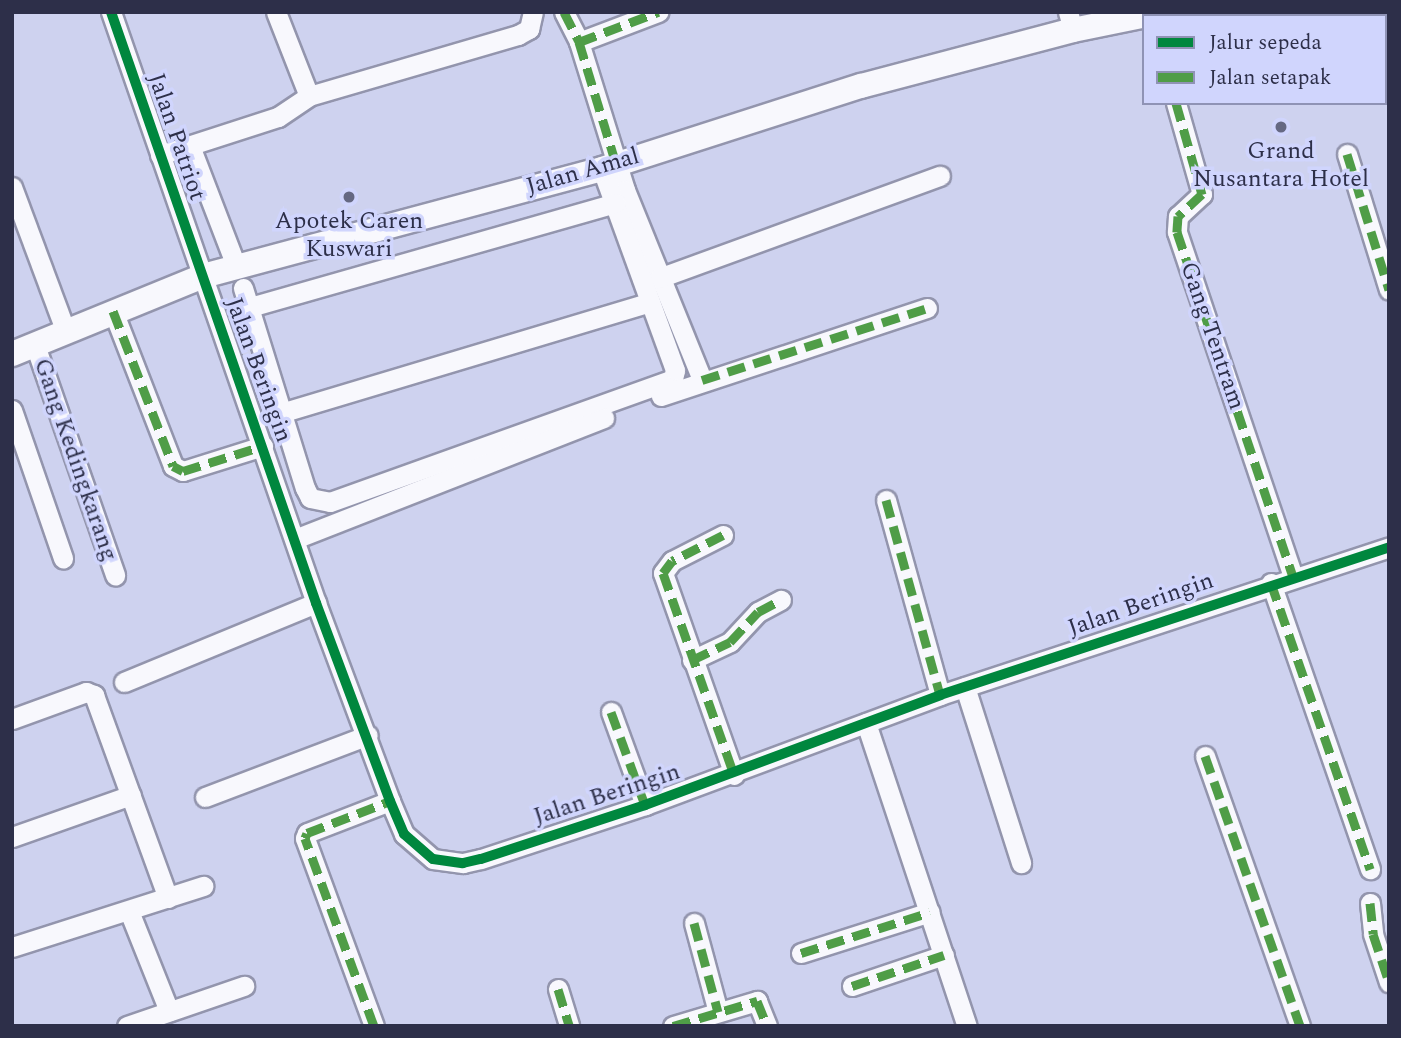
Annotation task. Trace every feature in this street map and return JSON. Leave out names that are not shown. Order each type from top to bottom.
[{"type":"street","name":"Jalan Patriot","points":[[111,12],[202,276]]},
{"type":"street","points":[[276,12],[309,96]]},
{"type":"street","points":[[160,155],[278,117],[309,96],[518,35],[530,29],[534,12]]},
{"type":"street","points":[[190,146],[250,307],[310,498],[330,502],[670,381],[676,370],[614,203],[609,167],[579,42],[564,12]]},
{"type":"street","points":[[579,42],[658,12]]},
{"type":"street","name":"Jalan Amal","points":[[12,354],[202,276],[239,277],[609,167],[964,57],[1070,21],[1142,15]]},
{"type":"street","name":"Gang Tentram","points":[[1177,105],[1202,194],[1178,216],[1177,232],[1293,576]]},
{"type":"street","points":[[1347,154],[1389,290]]},
{"type":"street","points":[[609,167],[702,380]]},
{"type":"street","points":[[659,278],[940,176]]},
{"type":"street","points":[[12,187],[66,332]]},
{"type":"street","points":[[250,307],[614,203]]},
{"type":"street","name":"Jalan Beringin","points":[[202,276],[316,603],[368,736],[390,801],[412,845],[447,863],[481,859],[645,805],[734,775],[940,695],[1271,583],[1389,547]]},
{"type":"street","points":[[284,412],[650,302]]},
{"type":"street","points":[[295,539],[702,380],[927,308]]},
{"type":"street","points":[[113,311],[173,467],[183,471],[263,446]]},
{"type":"street","name":"Gang Kedingkarang","points":[[35,345],[116,575]]},
{"type":"street","points":[[12,411],[63,558]]},
{"type":"street","points":[[886,500],[940,695]]},
{"type":"street","points":[[723,535],[673,561],[663,573],[734,775]]},
{"type":"street","points":[[1271,583],[1370,869]]},
{"type":"street","points":[[692,660],[730,642],[758,612],[781,600]]},
{"type":"street","points":[[124,682],[316,603]]},
{"type":"street","points":[[965,687],[1021,863]]},
{"type":"street","points":[[12,719],[86,692],[94,695],[168,898]]},
{"type":"street","points":[[611,712],[645,805]]},
{"type":"street","points":[[866,723],[967,1026]]},
{"type":"street","points":[[205,797],[368,736]]},
{"type":"street","points":[[1205,757],[1300,1026]]},
{"type":"street","points":[[12,837],[131,795]]},
{"type":"street","points":[[374,1026],[305,838],[307,833],[390,801]]},
{"type":"street","points":[[12,947],[203,887]]},
{"type":"street","points":[[1370,903],[1373,934],[1389,982]]},
{"type":"street","points":[[129,911],[169,1011]]},
{"type":"street","points":[[801,953],[930,912]]},
{"type":"street","points":[[694,923],[718,1012]]},
{"type":"street","points":[[852,986],[944,955]]},
{"type":"street","points":[[127,1026],[244,986]]},
{"type":"street","points":[[558,989],[569,1026]]},
{"type":"street","points":[[673,1026],[757,1001],[767,1026]]},
{"type":"marked path","points":[[564,12],[579,42],[616,164]]},
{"type":"marked path","points":[[579,42],[658,12]]},
{"type":"marked path","points":[[1177,105],[1202,194],[1178,216],[1177,232],[1293,576]]},
{"type":"marked path","points":[[1347,154],[1389,290]]},
{"type":"marked path","points":[[702,380],[927,308]]},
{"type":"marked path","points":[[113,311],[173,466],[183,471],[263,446]]},
{"type":"marked path","points":[[886,500],[940,695]]},
{"type":"marked path","points":[[723,535],[672,561],[663,573],[734,775]]},
{"type":"marked path","points":[[1271,583],[1370,869]]},
{"type":"marked path","points":[[692,660],[730,642],[758,612],[781,600]]},
{"type":"marked path","points":[[611,712],[645,805]]},
{"type":"marked path","points":[[1205,756],[1300,1026]]},
{"type":"marked path","points":[[374,1026],[305,838],[307,833],[390,801]]},
{"type":"marked path","points":[[1370,903],[1373,934],[1389,982]]},
{"type":"marked path","points":[[801,953],[930,912]]},
{"type":"marked path","points":[[694,923],[718,1012]]},
{"type":"marked path","points":[[852,986],[944,955]]},
{"type":"marked path","points":[[558,989],[569,1026]]},
{"type":"marked path","points":[[673,1026],[757,1001],[767,1026]]},
{"type":"cycle path","points":[[111,12],[316,603],[390,801],[404,834],[433,859],[463,863],[481,859],[645,805],[940,695],[1389,547]]},
{"type":"place","name":"Grand Nusantara Hotel","points":[[1281,127]]},
{"type":"place","name":"Apotek Caren Kuswari","points":[[349,197]]}]
